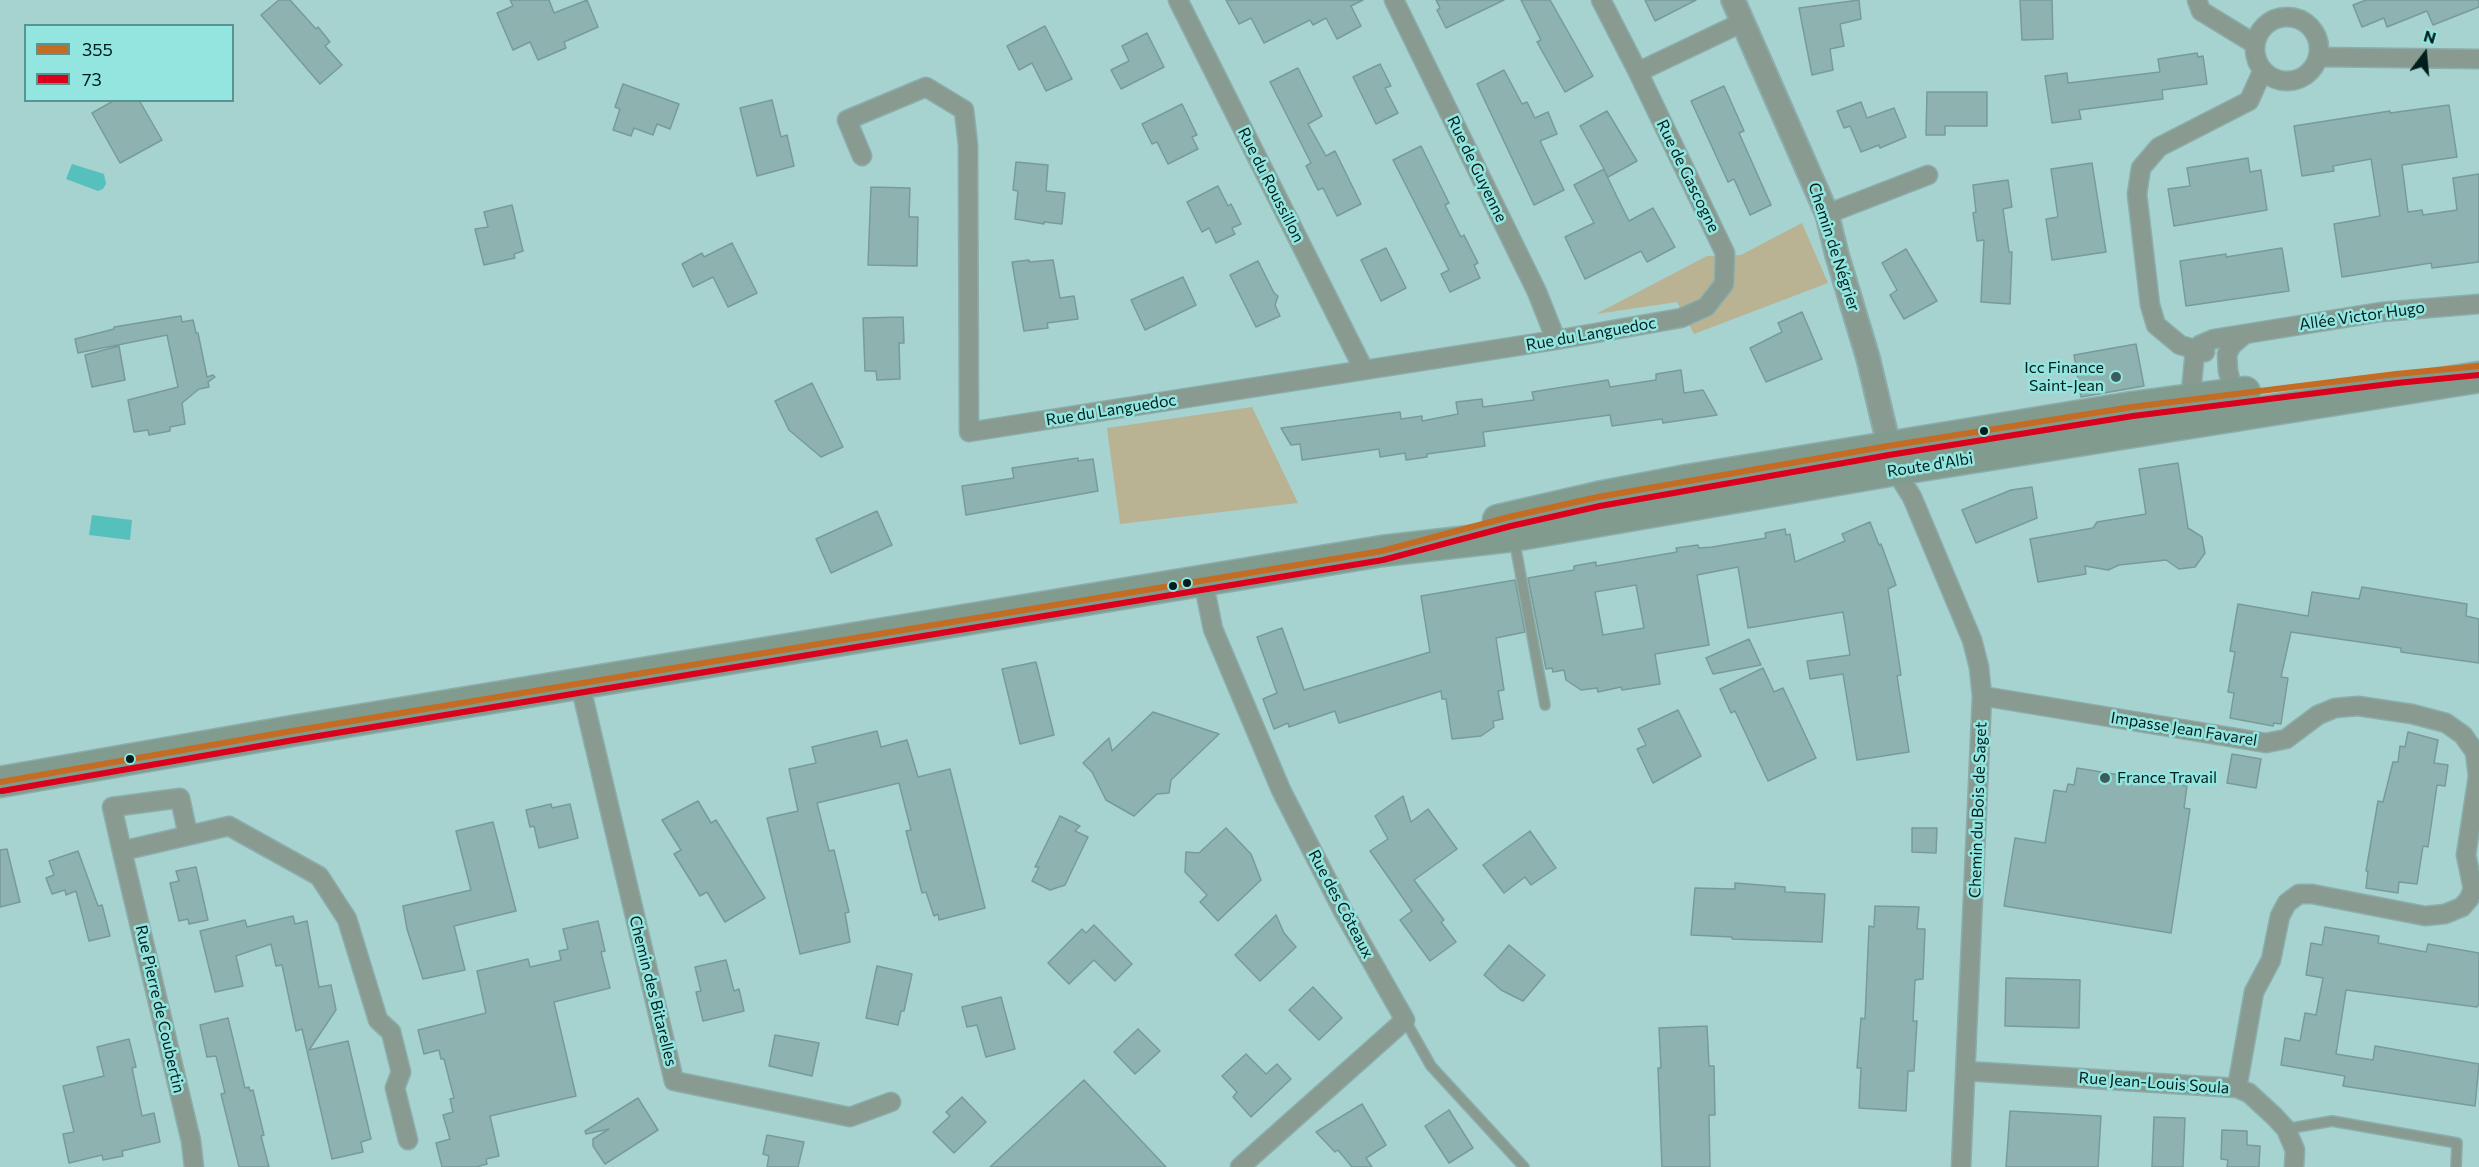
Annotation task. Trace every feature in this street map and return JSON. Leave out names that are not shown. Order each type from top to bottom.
[{"type":"main road","name":"Route d'Albi","points":[[1891,458],[2078,442],[2227,405],[2479,366]]},
{"type":"main road","name":"Route d'Albi","points":[[0,782],[1382,551],[1891,458],[2132,407],[2192,400],[2227,405],[2479,377]]},
{"type":"street","name":"Rue du Roussillon","points":[[1178,0],[1364,370]]},
{"type":"street","name":"Rue de Guyenne","points":[[1394,0],[1537,292],[1556,340]]},
{"type":"street","name":"Rue de Gascogne","points":[[1601,0],[1725,253],[1724,284]]},
{"type":"street","name":"Chemin de Négrier","points":[[1733,0],[1827,214],[1868,358],[1891,458]]},
{"type":"street","points":[[2197,0],[2200,11],[2255,44]]},
{"type":"street","points":[[2296,9],[2315,33],[2319,44],[2318,57],[2313,67],[2305,75],[2295,80],[2283,81],[2263,70],[2255,53],[2255,44],[2265,25],[2296,9]]},
{"type":"street","points":[[1638,72],[1743,22]]},
{"type":"street","points":[[2318,57],[2479,59]]},
{"type":"street","points":[[2227,354],[2194,351],[2168,337],[2156,325],[2150,305],[2137,194],[2141,168],[2159,147],[2249,100],[2263,70]]},
{"type":"street","name":"Rue du Languedoc","points":[[862,156],[848,120],[926,87],[964,110],[968,145],[969,432],[1556,340],[1681,318],[1706,307],[1724,284]]},
{"type":"street","points":[[1827,214],[1928,175]]},
{"type":"street","name":"Allée Victor Hugo","points":[[2194,351],[2200,345],[2214,339],[2381,312],[2479,304]]},
{"type":"street","points":[[2227,405],[2227,354],[2232,345],[2245,334]]},
{"type":"street","points":[[2192,400],[2194,351]]},
{"type":"street","name":"Chemin du Bois de Saget","points":[[1891,458],[1912,497],[1972,640],[1979,667],[1982,696],[1961,1167]]},
{"type":"street","name":"Rue des Côteaux","points":[[1203,580],[1213,629],[1281,790],[1343,911],[1405,1020]]},
{"type":"street","name":"Chemin des Bitarelles","points":[[580,684],[674,1081],[850,1117],[891,1102]]},
{"type":"street","name":"Impasse Jean Favarel","points":[[1982,696],[2266,743],[2286,739],[2318,715],[2335,708],[2358,706],[2412,714],[2446,723],[2463,735],[2475,752],[2478,776],[2466,855],[2473,889],[2469,899],[2462,907],[2445,914],[2425,916],[2312,894],[2299,894],[2287,903],[2280,916],[2271,960],[2254,992],[2237,1088]]},
{"type":"street","name":"Rue Pierre de Coubertin","points":[[188,835],[180,798],[112,807],[191,1141],[194,1167]]},
{"type":"street","points":[[122,851],[229,826],[319,876],[347,919],[378,1020],[391,1032],[401,1072],[395,1088],[408,1140]]},
{"type":"street","points":[[1240,1167],[1405,1020]]},
{"type":"street","name":"Rue Jean-Louis Soula","points":[[1966,1071],[2237,1088],[2249,1094],[2276,1117],[2286,1129],[2295,1150],[2294,1167]]},
{"type":"lane","points":[[1511,526],[1545,705]]},
{"type":"lane","points":[[1405,1020],[1431,1066],[1524,1167]]},
{"type":"lane","points":[[2286,1129],[2332,1121],[2457,1143],[2456,1167]]},
{"type":"shaded area","points":[[1802,223],[1828,283],[1694,334],[1677,302],[1596,314],[1707,256],[1741,255]]},
{"type":"shaded area","points":[[1252,407],[1298,503],[1120,524],[1107,428]]},
{"type":"water","points":[[72,164],[104,174],[106,184],[103,189],[98,191],[66,179]]},
{"type":"water","points":[[92,515],[132,520],[130,540],[89,535]]},
{"type":"building","points":[[279,0],[290,0],[316,29],[318,27],[330,42],[325,46],[342,65],[320,84],[261,15]]},
{"type":"building","points":[[510,0],[549,0],[554,13],[587,0],[598,27],[564,42],[566,48],[538,60],[530,42],[513,50],[497,13],[513,6]]},
{"type":"building","points":[[1226,0],[1363,0],[1351,6],[1361,26],[1337,39],[1326,18],[1313,25],[1310,20],[1264,43],[1251,18],[1239,24]]},
{"type":"building","points":[[1436,0],[1504,0],[1446,28],[1437,10],[1440,8]]},
{"type":"building","points":[[1521,0],[1550,0],[1593,76],[1565,92],[1537,42],[1541,40]]},
{"type":"building","points":[[1645,0],[1696,0],[1655,21]]},
{"type":"building","points":[[1859,0],[1861,19],[1840,24],[1844,46],[1830,49],[1833,70],[1812,75],[1799,8]]},
{"type":"building","points":[[2020,0],[2052,0],[2053,39],[2022,40]]},
{"type":"building","points":[[2366,0],[2479,0],[2479,7],[2433,25],[2427,11],[2387,27],[2384,18],[2362,27],[2353,5]]},
{"type":"building","points":[[1045,26],[1072,79],[1046,91],[1032,63],[1019,70],[1007,46]]},
{"type":"building","points":[[1147,33],[1164,67],[1121,89],[1111,70],[1129,61],[1122,46]]},
{"type":"building","points":[[2197,53],[2198,57],[2203,56],[2207,84],[2162,90],[2163,99],[2079,110],[2081,119],[2052,123],[2045,76],[2067,73],[2068,83],[2160,72],[2158,59]]},
{"type":"building","points":[[1380,64],[1391,86],[1385,88],[1398,113],[1376,124],[1353,77]]},
{"type":"building","points":[[1298,68],[1322,116],[1308,124],[1326,156],[1335,151],[1361,204],[1337,216],[1323,188],[1318,190],[1306,166],[1311,163],[1270,82]]},
{"type":"building","points":[[1504,70],[1522,104],[1527,102],[1535,118],[1548,112],[1557,134],[1540,141],[1564,190],[1534,205],[1477,84]]},
{"type":"building","points":[[623,84],[679,104],[670,129],[657,124],[653,135],[634,128],[631,136],[613,130],[620,109],[615,107]]},
{"type":"building","points":[[1724,86],[1744,131],[1739,133],[1771,205],[1750,215],[1734,179],[1728,182],[1691,101]]},
{"type":"building","points":[[1927,92],[1987,92],[1987,126],[1945,126],[1945,135],[1926,135]]},
{"type":"building","points":[[772,100],[781,137],[787,135],[794,166],[757,176],[740,108]]},
{"type":"building","points":[[111,102],[140,102],[162,140],[120,163],[92,113]]},
{"type":"building","points":[[1861,102],[1867,118],[1894,108],[1906,137],[1880,148],[1879,145],[1861,152],[1850,126],[1844,128],[1837,111]]},
{"type":"building","points":[[1182,104],[1197,135],[1192,137],[1198,149],[1168,164],[1157,142],[1152,144],[1142,124]]},
{"type":"building","points":[[2449,105],[2457,157],[2402,165],[2408,212],[2422,210],[2423,215],[2457,210],[2453,178],[2479,174],[2479,262],[2432,268],[2431,263],[2342,277],[2334,224],[2380,216],[2371,159],[2333,166],[2334,171],[2302,176],[2294,126],[2390,111],[2390,113]]},
{"type":"building","points":[[1607,111],[1637,161],[1608,177],[1604,170],[1629,221],[1653,208],[1675,247],[1647,262],[1641,251],[1585,279],[1565,237],[1594,223],[1574,185],[1604,169],[1580,126]]},
{"type":"building","points":[[1421,146],[1449,203],[1445,205],[1461,237],[1464,235],[1478,263],[1474,265],[1480,278],[1450,292],[1441,274],[1449,270],[1393,160]]},
{"type":"building","points":[[2248,158],[2250,172],[2261,170],[2267,210],[2174,226],[2168,189],[2190,186],[2187,168]]},
{"type":"building","points":[[1016,162],[1048,165],[1046,191],[1065,193],[1062,224],[1044,222],[1044,224],[1015,219],[1018,191],[1013,190]]},
{"type":"building","points":[[2092,163],[2106,252],[2052,260],[2046,219],[2058,217],[2051,169]]},
{"type":"building","points":[[2008,180],[2012,207],[2003,209],[2009,252],[2012,252],[2010,304],[1981,302],[1984,240],[1977,241],[1973,213],[1976,212],[1973,185]]},
{"type":"building","points":[[1218,186],[1228,206],[1231,204],[1241,224],[1232,228],[1235,234],[1216,243],[1209,228],[1202,232],[1187,202]]},
{"type":"building","points":[[871,187],[910,188],[909,217],[918,217],[917,266],[868,265]]},
{"type":"building","points":[[512,205],[523,251],[514,254],[515,258],[484,265],[475,229],[488,227],[484,212]]},
{"type":"building","points":[[732,243],[757,293],[728,307],[713,277],[693,287],[682,264],[702,253],[704,257]]},
{"type":"building","points":[[1386,248],[1406,288],[1381,301],[1361,260]]},
{"type":"building","points":[[2282,248],[2289,291],[2186,306],[2180,261],[2226,254],[2226,257]]},
{"type":"building","points":[[1906,249],[1937,301],[1904,319],[1890,295],[1897,290],[1882,263]]},
{"type":"building","points":[[1029,260],[1029,262],[1053,260],[1060,298],[1074,296],[1078,319],[1047,323],[1048,328],[1024,331],[1012,262]]},
{"type":"building","points":[[1258,261],[1274,293],[1278,296],[1275,305],[1280,316],[1256,327],[1230,275]]},
{"type":"building","points":[[1183,277],[1196,305],[1145,330],[1131,300]]},
{"type":"building","points":[[1802,312],[1822,359],[1766,382],[1750,348],[1782,332],[1778,323]]},
{"type":"building","points":[[181,316],[182,322],[193,320],[207,377],[213,375],[215,377],[208,382],[209,387],[199,389],[182,403],[185,424],[170,427],[170,431],[149,435],[148,430],[134,432],[128,400],[178,387],[167,335],[78,353],[75,339],[114,329],[114,327]]},
{"type":"building","points":[[903,317],[904,343],[899,343],[900,379],[877,380],[876,371],[865,371],[863,318]]},
{"type":"building","points":[[2136,344],[2144,386],[2081,397],[2074,355]]},
{"type":"building","points":[[119,346],[125,380],[92,387],[85,355]]},
{"type":"building","points":[[1681,370],[1684,393],[1703,390],[1717,415],[1663,423],[1662,419],[1612,426],[1610,415],[1483,432],[1485,446],[1427,454],[1427,457],[1406,460],[1405,453],[1380,457],[1379,449],[1302,460],[1300,444],[1291,445],[1281,428],[1400,412],[1401,419],[1422,416],[1422,421],[1458,414],[1456,402],[1482,399],[1483,407],[1534,400],[1532,392],[1608,380],[1610,387],[1656,380],[1656,374]]},
{"type":"building","points":[[812,383],[843,447],[821,457],[789,430],[775,401]]},
{"type":"building","points":[[1078,458],[1078,461],[1093,459],[1098,491],[966,515],[962,486],[1014,478],[1012,468]]},
{"type":"building","points":[[2178,463],[2188,528],[2202,537],[2205,553],[2195,567],[2179,569],[2166,560],[2119,565],[2108,570],[2085,566],[2086,574],[2038,582],[2030,539],[2093,528],[2097,522],[2146,514],[2139,469]]},
{"type":"building","points":[[2032,487],[2037,518],[1976,543],[1962,510],[2011,490]]},
{"type":"building","points":[[877,511],[892,545],[831,573],[816,539]]},
{"type":"building","points":[[1870,522],[1896,585],[1888,589],[1901,675],[1897,676],[1909,752],[1857,760],[1843,674],[1810,679],[1807,661],[1850,655],[1843,612],[1748,628],[1738,567],[1697,575],[1709,645],[1655,654],[1660,684],[1622,690],[1621,687],[1598,692],[1597,688],[1581,690],[1566,680],[1564,670],[1553,672],[1552,668],[1546,669],[1528,578],[1574,570],[1574,566],[1596,562],[1596,566],[1677,552],[1676,548],[1698,545],[1699,548],[1712,547],[1766,538],[1765,533],[1785,529],[1786,535],[1790,534],[1795,562],[1845,541],[1842,534]],"holes":[[[1636,585],[1644,628],[1603,635],[1595,592]]]},
{"type":"building","points":[[1515,580],[1525,632],[1496,638],[1504,690],[1498,691],[1503,719],[1493,721],[1494,727],[1481,736],[1452,739],[1446,699],[1442,699],[1441,691],[1339,723],[1335,711],[1289,727],[1288,723],[1274,729],[1263,699],[1277,693],[1257,637],[1282,628],[1304,690],[1430,652],[1421,596]]},
{"type":"building","points":[[2362,587],[2467,604],[2466,616],[2479,619],[2479,663],[2401,652],[2401,648],[2291,632],[2281,677],[2288,678],[2281,724],[2274,723],[2273,726],[2230,718],[2234,693],[2228,692],[2235,652],[2230,651],[2238,604],[2308,616],[2312,592],[2359,599]]},
{"type":"building","points":[[1749,639],[1761,665],[1713,674],[1706,658]]},
{"type":"building","points":[[1036,662],[1054,735],[1020,744],[1002,669]]},
{"type":"building","points":[[1763,668],[1774,692],[1783,688],[1816,758],[1768,781],[1735,711],[1731,713],[1720,689]]},
{"type":"building","points":[[1678,710],[1701,756],[1653,783],[1637,749],[1646,745],[1638,729]]},
{"type":"building","points":[[1153,712],[1219,734],[1171,780],[1169,793],[1157,794],[1134,816],[1106,800],[1092,772],[1083,763],[1109,738],[1112,751]]},
{"type":"building","points":[[877,731],[881,747],[907,740],[918,777],[950,769],[985,908],[939,920],[938,914],[934,916],[926,892],[922,893],[906,831],[911,830],[899,783],[817,803],[829,851],[834,850],[849,912],[845,913],[850,942],[800,954],[767,818],[798,811],[789,769],[816,763],[812,747]]},
{"type":"building","points":[[2408,732],[2438,740],[2434,763],[2448,765],[2445,786],[2437,785],[2428,847],[2423,846],[2417,884],[2399,882],[2398,893],[2366,888],[2368,871],[2366,871],[2378,801],[2383,802],[2393,762],[2398,762],[2400,746],[2405,747]]},
{"type":"building","points":[[2232,754],[2261,759],[2256,788],[2227,783]]},
{"type":"building","points":[[2077,768],[2187,786],[2184,808],[2190,809],[2171,933],[2004,906],[2015,838],[2045,843],[2054,790],[2066,792],[2068,784],[2074,785]]},
{"type":"building","points":[[1403,796],[1411,822],[1428,809],[1457,849],[1414,880],[1444,920],[1441,922],[1456,942],[1430,961],[1400,920],[1412,911],[1370,851],[1388,839],[1375,816]]},
{"type":"building","points":[[698,801],[711,823],[716,820],[765,898],[725,922],[707,892],[700,896],[674,854],[681,850],[662,820]]},
{"type":"building","points":[[551,804],[552,808],[570,804],[578,838],[539,848],[534,826],[530,827],[526,810]]},
{"type":"building","points":[[1060,816],[1080,826],[1075,831],[1088,837],[1065,885],[1050,890],[1032,881],[1039,867],[1035,867]]},
{"type":"building","points":[[493,822],[516,911],[454,926],[465,970],[423,979],[407,929],[403,906],[471,890],[456,831]]},
{"type":"building","points":[[1226,828],[1251,854],[1261,880],[1218,921],[1200,902],[1207,895],[1185,872],[1186,852],[1199,853]]},
{"type":"building","points":[[1912,828],[1937,828],[1936,853],[1912,852]]},
{"type":"building","points":[[1530,831],[1556,868],[1531,885],[1525,877],[1504,893],[1483,865]]},
{"type":"building","points":[[7,849],[20,902],[0,907],[0,850]]},
{"type":"building","points":[[78,851],[98,906],[102,905],[110,936],[89,941],[76,891],[66,895],[65,890],[52,894],[46,878],[54,875],[49,861]]},
{"type":"building","points":[[196,867],[208,920],[189,924],[188,919],[179,921],[170,883],[179,881],[176,871]]},
{"type":"building","points":[[1735,883],[1785,887],[1785,892],[1825,894],[1822,942],[1732,939],[1732,937],[1691,935],[1695,888],[1735,889]]},
{"type":"building","points":[[1875,906],[1919,907],[1917,929],[1925,929],[1923,979],[1915,980],[1913,1021],[1917,1021],[1914,1071],[1908,1071],[1906,1111],[1859,1108],[1861,1068],[1857,1068],[1861,1018],[1865,1019],[1869,926],[1874,927]]},
{"type":"building","points":[[1276,915],[1284,933],[1296,947],[1260,981],[1235,955]]},
{"type":"building","points":[[293,916],[295,924],[307,921],[319,987],[331,985],[336,1010],[309,1050],[348,1041],[371,1139],[361,1142],[363,1152],[332,1159],[302,1029],[296,1031],[282,965],[276,966],[271,944],[236,956],[243,986],[215,992],[200,931],[245,920],[247,927]]},
{"type":"building","points":[[598,921],[605,951],[601,952],[610,988],[554,1002],[576,1096],[490,1116],[499,1156],[486,1159],[487,1164],[476,1167],[442,1167],[436,1143],[450,1139],[443,1115],[453,1112],[450,1099],[454,1098],[444,1059],[441,1059],[439,1050],[424,1054],[418,1030],[486,1013],[477,971],[528,959],[530,967],[561,960],[559,951],[568,949],[563,929]]},
{"type":"building","points":[[1094,925],[1132,964],[1115,981],[1094,960],[1069,984],[1048,963],[1082,929],[1086,933]]},
{"type":"building","points":[[2325,927],[2379,936],[2378,943],[2426,952],[2428,944],[2479,953],[2479,1004],[2477,1007],[2346,990],[2336,1054],[2373,1060],[2375,1046],[2479,1064],[2475,1106],[2343,1086],[2345,1076],[2281,1065],[2285,1038],[2300,1041],[2305,1013],[2316,1015],[2323,978],[2306,975],[2311,943],[2322,945]]},
{"type":"building","points":[[1509,945],[1545,975],[1523,1001],[1501,990],[1484,975]]},
{"type":"building","points":[[726,960],[734,991],[739,989],[744,1011],[703,1021],[696,992],[701,991],[695,967]]},
{"type":"building","points":[[877,966],[912,974],[904,1011],[901,1011],[898,1025],[866,1018]]},
{"type":"building","points":[[2006,978],[2080,980],[2079,1028],[2005,1026]]},
{"type":"building","points":[[1313,987],[1342,1018],[1319,1040],[1289,1010]]},
{"type":"building","points":[[1001,997],[1015,1049],[986,1057],[977,1025],[967,1027],[962,1007]]},
{"type":"building","points":[[228,1018],[245,1088],[249,1087],[250,1091],[253,1090],[269,1167],[239,1167],[221,1094],[225,1093],[216,1056],[207,1057],[200,1025]]},
{"type":"building","points":[[1707,1026],[1709,1066],[1714,1066],[1715,1115],[1709,1115],[1710,1167],[1662,1167],[1658,1068],[1661,1068],[1659,1028]]},
{"type":"building","points":[[1138,1029],[1160,1051],[1135,1074],[1114,1052]]},
{"type":"building","points":[[775,1035],[819,1043],[812,1076],[769,1066]]},
{"type":"building","points":[[129,1039],[136,1067],[132,1068],[142,1116],[154,1113],[160,1142],[122,1151],[123,1156],[103,1160],[102,1155],[69,1163],[63,1134],[74,1132],[63,1086],[104,1076],[97,1047]]},
{"type":"building","points":[[1246,1054],[1266,1074],[1277,1064],[1291,1079],[1251,1117],[1233,1097],[1237,1092],[1222,1076]]},
{"type":"building","points":[[1084,1080],[1166,1167],[990,1167]]},
{"type":"building","points":[[962,1097],[986,1122],[954,1153],[933,1132],[950,1116],[946,1112]]},
{"type":"building","points":[[638,1098],[658,1130],[605,1164],[593,1146],[593,1139],[609,1129],[586,1134],[585,1131]]},
{"type":"building","points":[[1362,1104],[1386,1145],[1366,1158],[1372,1167],[1352,1167],[1338,1150],[1335,1152],[1316,1132]]},
{"type":"building","points":[[1449,1110],[1473,1148],[1449,1163],[1425,1126]]},
{"type":"building","points":[[2010,1111],[2101,1116],[2098,1167],[2006,1167]]},
{"type":"building","points":[[2154,1117],[2185,1118],[2183,1167],[2152,1167]]},
{"type":"building","points":[[2222,1130],[2247,1131],[2247,1145],[2260,1146],[2259,1167],[2227,1167],[2228,1160],[2221,1159]]},
{"type":"building","points":[[767,1135],[804,1142],[798,1167],[767,1167],[769,1156],[763,1154]]},
{"type":"transit line","name":"355","points":[[0,782],[292,731],[1382,551],[1509,517],[1598,497],[1888,446],[2132,407],[2479,366]]},
{"type":"transit line","name":"73","points":[[2,791],[294,740],[1383,560],[1511,526],[1600,506],[1889,455],[2133,416],[2479,375]]},
{"type":"place","name":"Icc Finance Saint-Jean","points":[[2116,377]]},
{"type":"place","name":"France Travail","points":[[2105,778]]}]
